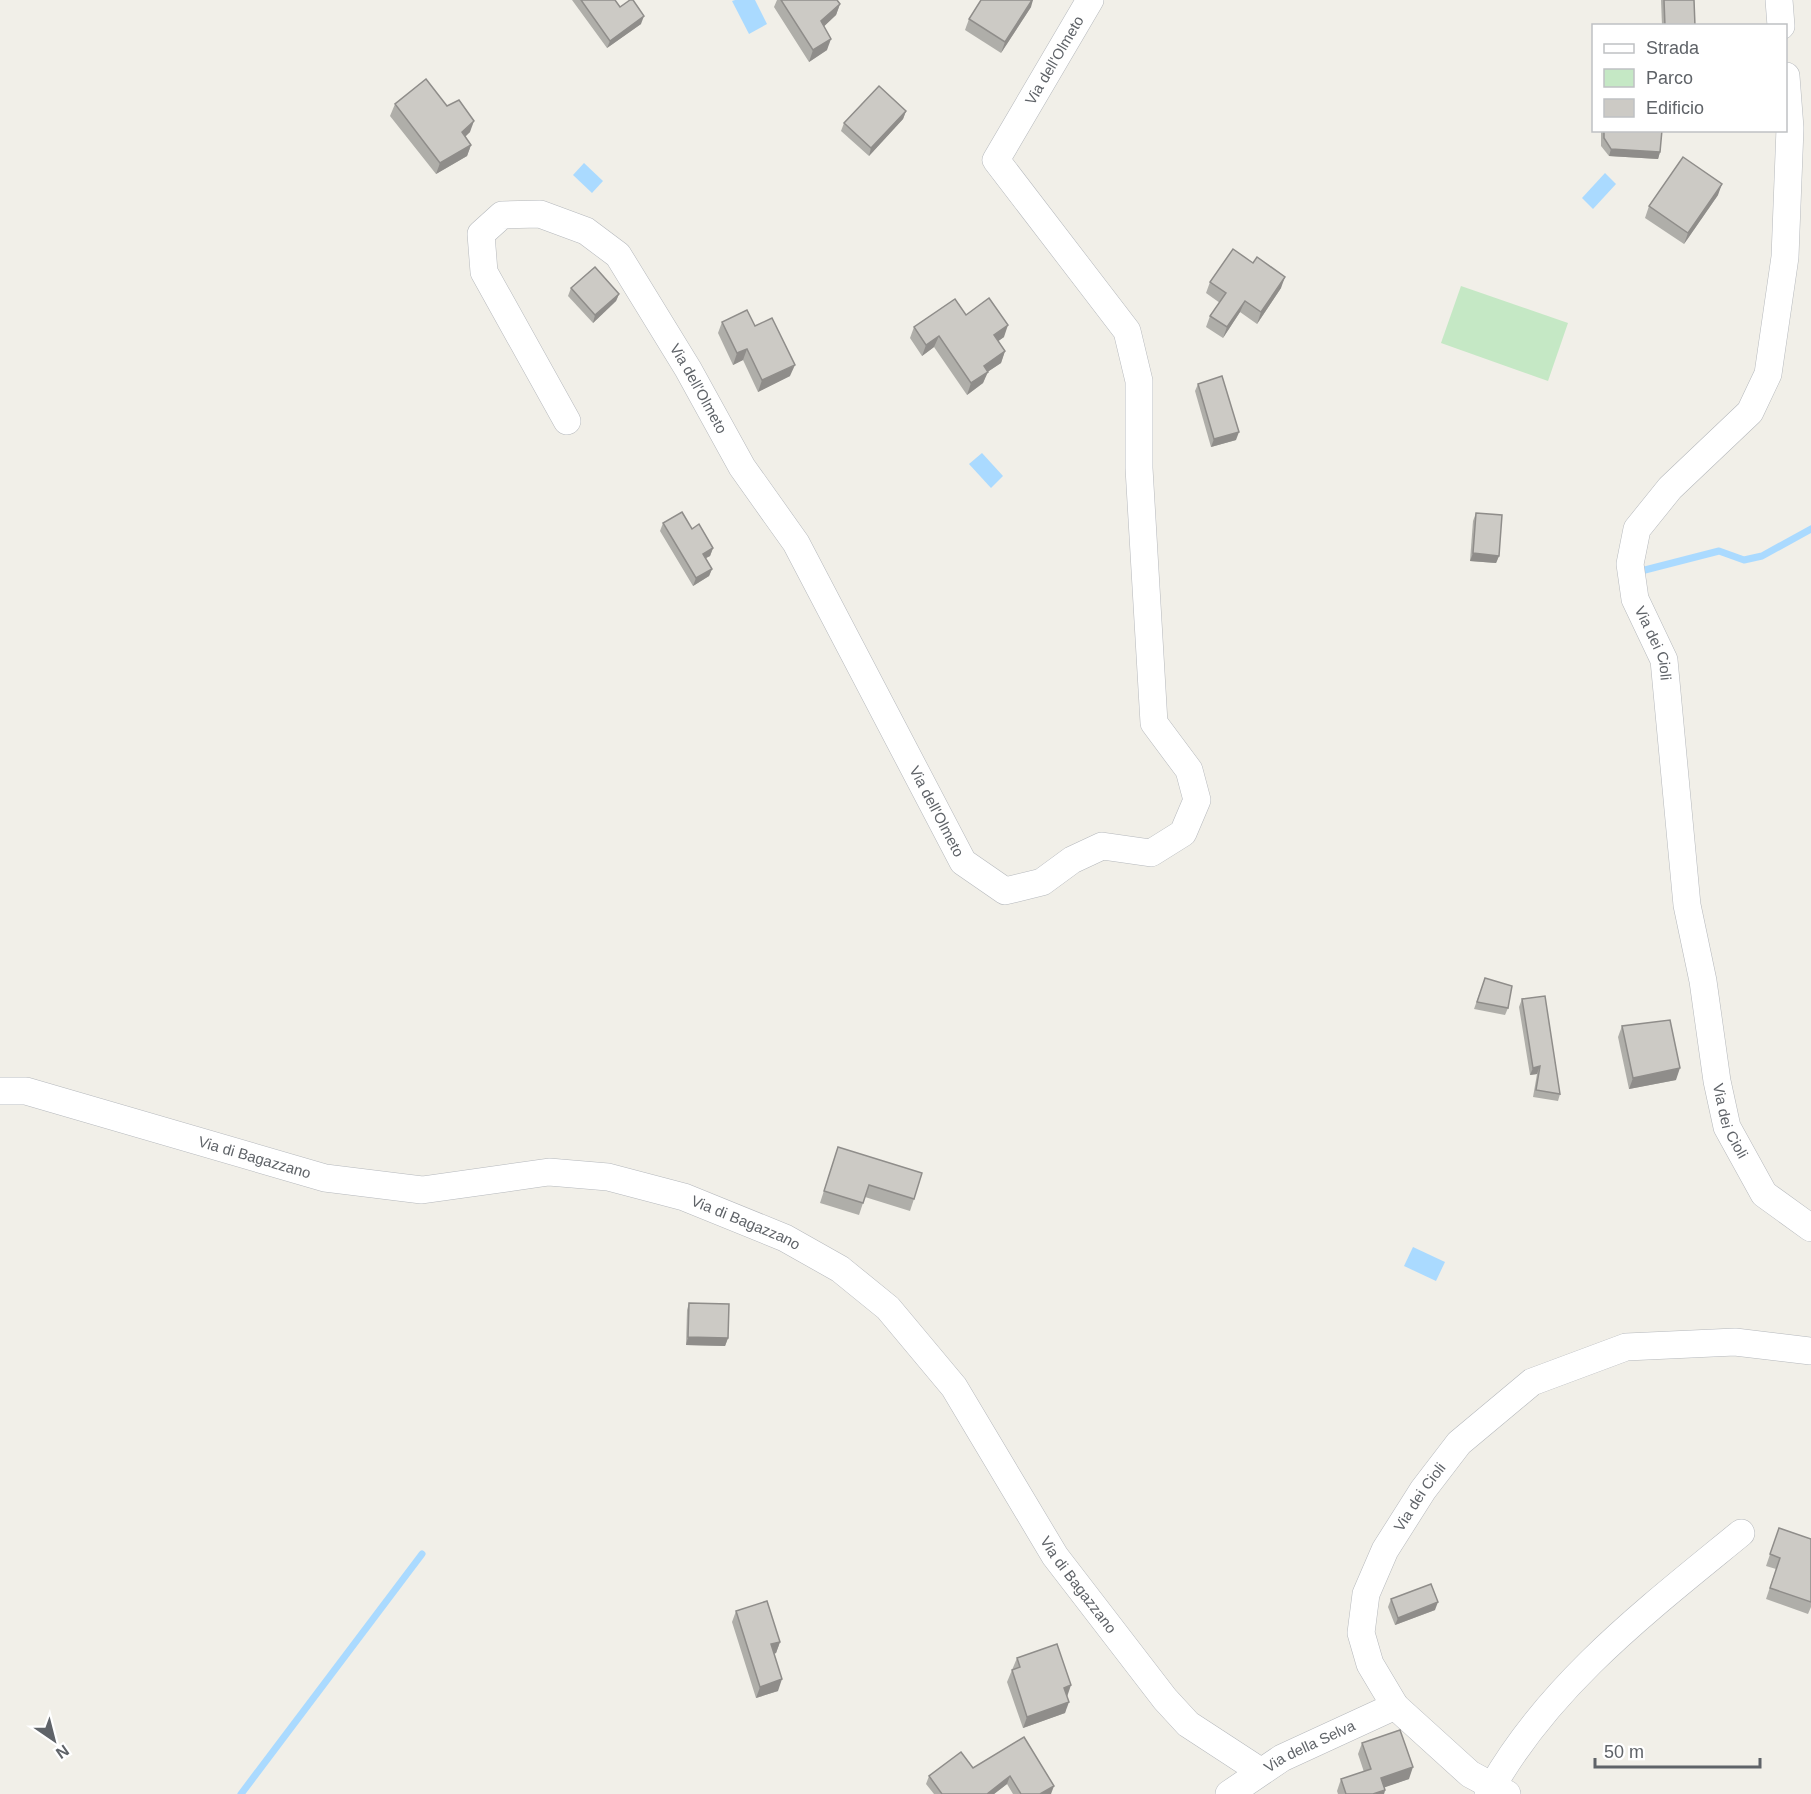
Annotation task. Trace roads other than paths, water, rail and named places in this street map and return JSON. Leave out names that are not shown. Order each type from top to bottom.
[{"type":"street","name":"Via dell'Olmeto","points":[[567,421],[484,272],[481,234],[502,215],[540,214],[586,231],[618,255],[688,369],[742,467],[796,543],[963,862],[1005,891],[1042,882],[1072,860],[1102,846],[1151,853],[1183,833],[1197,800],[1189,770],[1154,723],[1139,468],[1139,381],[1127,331],[996,160],[1090,0]]},
{"type":"street","points":[[1779,0],[1781,24]]},
{"type":"street","name":"Via dei Cioli","points":[[1787,96],[1790,128],[1785,257],[1768,374],[1750,412],[1670,488],[1637,529],[1630,564],[1635,600],[1664,660],[1687,905],[1703,981],[1717,1081],[1728,1127],[1764,1194],[1811,1228]]},
{"type":"street","name":"Via di Bagazzano","points":[[0,1091],[26,1091],[325,1178],[422,1190],[549,1172],[608,1177],[684,1197],[784,1238],[840,1269],[888,1308],[954,1387],[1055,1556],[1165,1699],[1188,1724],[1260,1772]]},
{"type":"street","name":"Via dei Cioli","points":[[1496,1792],[1470,1774],[1395,1706],[1370,1664],[1361,1633],[1366,1594],[1385,1550],[1423,1490],[1459,1443],[1532,1382],[1626,1347],[1735,1342],[1811,1351]]},
{"type":"street","points":[[1496,1792],[1540,1715],[1627,1626],[1741,1533]]},
{"type":"street","name":"Via della Selva","points":[[1229,1794],[1260,1772],[1307,1745],[1395,1706]]},
{"type":"water","points":[[755,0],[767,24],[749,34],[732,1]]},
{"type":"water","points":[[584,163],[603,181],[592,193],[573,175]]},
{"type":"water","points":[[1605,173],[1616,184],[1593,209],[1582,198]]},
{"type":"water","points":[[982,453],[1003,476],[991,488],[969,464]]},
{"type":"water","points":[[1413,1247],[1445,1262],[1436,1281],[1404,1266]]},
{"type":"waterway","points":[[1641,571],[1719,551],[1744,560],[1762,556],[1811,529]]},
{"type":"waterway","points":[[241,1794],[422,1554]]}]
